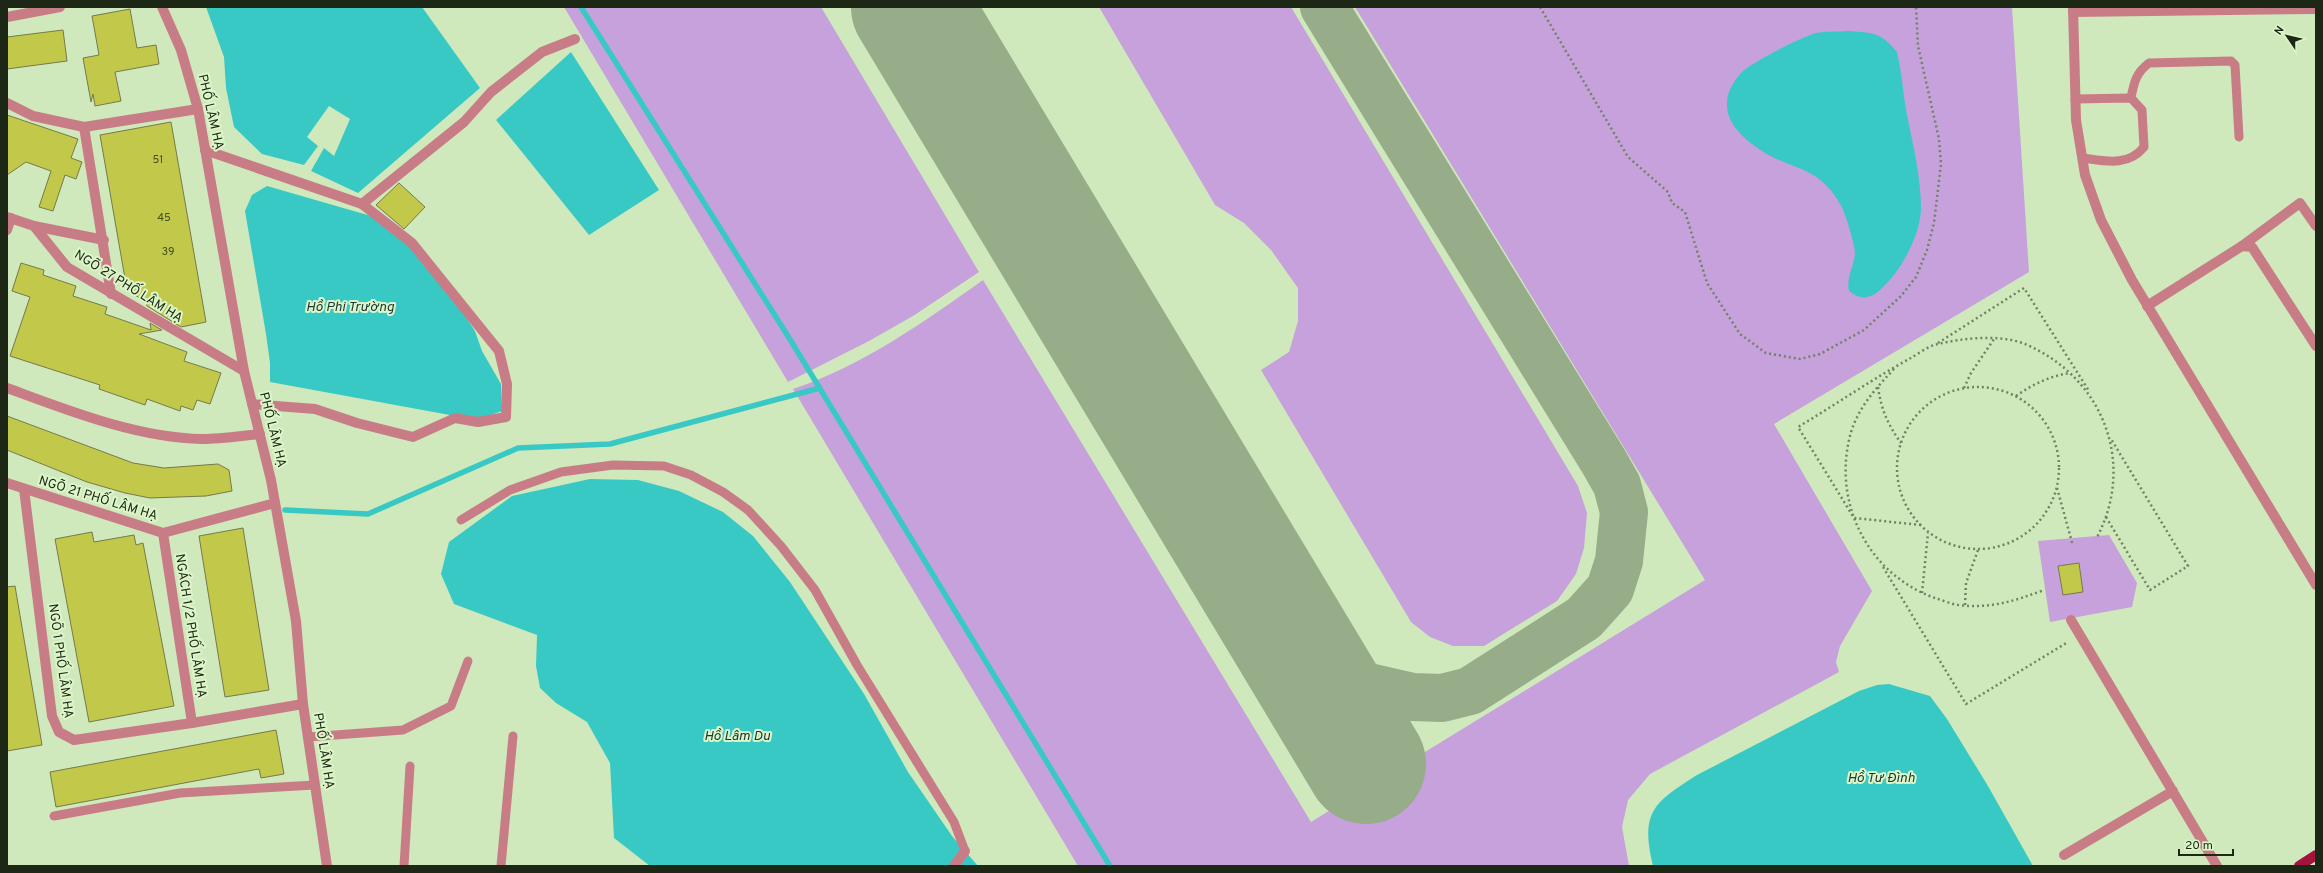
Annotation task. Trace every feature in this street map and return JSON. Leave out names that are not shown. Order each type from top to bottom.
[{"type":"main road","points":[[2300,866],[2316,855]]},
{"type":"street","points":[[7,17],[60,7]]},
{"type":"street","name":"PHỐ LÂM HẠ","points":[[162,7],[181,50],[198,109],[244,371],[275,503],[296,621],[303,704],[327,866]]},
{"type":"street","points":[[2316,9],[2195,8],[2073,10],[2075,99],[2085,175],[2101,220],[2147,306],[2313,572],[2316,585]]},
{"type":"street","points":[[362,204],[464,122],[491,92],[542,52],[575,39]]},
{"type":"street","points":[[7,103],[33,116],[84,127],[198,109]]},
{"type":"street","points":[[84,127],[112,294]]},
{"type":"street","points":[[205,150],[362,204],[412,243],[498,351],[507,384],[506,417],[478,422],[455,418],[413,437],[357,423],[315,409],[252,404]]},
{"type":"street","points":[[2147,306],[2242,246],[2300,203],[2316,226]]},
{"type":"street","points":[[7,230],[9,217],[34,226],[104,240]]},
{"type":"street","name":"NGÕ 27 PHỐ LÂM HẠ","points":[[34,226],[68,267],[244,371]]},
{"type":"street","points":[[2242,246],[2252,247],[2316,346]]},
{"type":"street","points":[[7,388],[82,415],[152,433],[201,439],[260,434]]},
{"type":"street","name":"NGÕ 21 PHỐ LÂM HẠ","points":[[7,483],[24,490],[163,533],[275,503]]},
{"type":"street","name":"NGÕ 1 PHỐ LÂM HẠ","points":[[24,490],[52,716],[59,732],[74,740],[192,723],[303,704]]},
{"type":"street","name":"NGÁCH 1/2 PHỐ LÂM HẠ","points":[[163,533],[192,723]]},
{"type":"street","points":[[2071,620],[2217,866]]},
{"type":"street","points":[[2064,855],[2173,791]]},
{"type":"street","points":[[954,866],[965,851]]},
{"type":"lane","points":[[2131,98],[2135,78],[2140,70],[2149,63],[2231,60],[2235,65],[2239,137]]},
{"type":"lane","points":[[2075,99],[2131,98],[2142,110],[2144,147],[2137,156],[2125,160],[2083,158]]},
{"type":"lane","points":[[461,520],[510,490],[561,472],[612,465],[664,466],[691,475],[723,492],[748,510],[781,546],[815,590],[857,665],[954,822],[965,851]]},
{"type":"lane","points":[[308,737],[403,730],[451,706],[468,661]]},
{"type":"lane","points":[[501,866],[513,736]]},
{"type":"lane","points":[[404,866],[410,766]]},
{"type":"lane","points":[[54,816],[180,793],[315,785]]},
{"type":"path","points":[[1540,7],[1628,157],[1668,192],[1672,203],[1685,212],[1707,283],[1740,334],[1766,353],[1800,359],[1820,354],[1864,330],[1905,292],[1916,277],[1927,250],[1934,223],[1941,164],[1939,140],[1918,46],[1916,7]]},
{"type":"path","points":[[1854,518],[1798,428],[1897,366],[1936,344],[2024,288],[2093,397],[2110,438],[2188,566],[2150,590],[2105,517]]},
{"type":"path","points":[[1936,344],[1980,337],[2024,344],[2063,365],[2093,397]]},
{"type":"path","points":[[1964,388],[1974,368],[1994,339]]},
{"type":"path","points":[[1897,366],[1867,398],[1849,439],[1845,483],[1856,526],[1881,564],[1966,704],[2080,635]]},
{"type":"path","points":[[2016,396],[2034,384],[2058,375],[2070,373]]},
{"type":"path","points":[[1878,386],[1880,405],[1888,425],[1901,443]]},
{"type":"path","points":[[1991,387],[2016,396],[2038,412],[2052,434],[2059,460],[2057,487],[2046,512],[2028,532],[2005,545],[1978,550],[1952,546],[1928,533],[1910,514],[1899,489],[1897,462],[1901,443],[1903,436],[1917,414],[1939,397],[1964,388],[1991,387]]},
{"type":"path","points":[[2096,539],[2105,517],[2114,482],[2110,438]]},
{"type":"path","points":[[2057,487],[2067,516],[2073,546]]},
{"type":"path","points":[[1854,518],[1921,525]]},
{"type":"path","points":[[1922,593],[1928,533]]},
{"type":"path","points":[[1965,605],[1966,583],[1978,550]]},
{"type":"path","points":[[1881,564],[1916,591],[1958,605],[2002,605],[2044,590]]},
{"type":"shaded area","points":[[564,7],[821,7],[979,272],[913,316],[869,341],[788,382]]},
{"type":"shaded area","points":[[1099,7],[1291,7],[1578,486],[1587,513],[1584,548],[1576,574],[1557,601],[1484,646],[1453,646],[1430,637],[1411,622],[1261,370],[1289,352],[1298,321],[1298,288],[1271,250],[1244,223],[1215,205]]},
{"type":"shaded area","points":[[1355,7],[2012,7],[2029,272],[1774,424],[1872,591],[1840,646],[1836,662],[1839,672],[1650,774],[1628,800],[1622,827],[1629,866],[1078,866],[793,389],[844,368],[892,342],[983,280],[1311,822],[1705,580]]},
{"type":"shaded area","points":[[2109,535],[2137,583],[2132,607],[2050,622],[2038,541]]},
{"type":"water","points":[[206,7],[422,7],[480,88],[358,193],[311,171],[324,148],[334,156],[350,119],[329,106],[307,137],[318,146],[304,165],[262,154],[234,127],[226,88],[224,57]]},
{"type":"water","points":[[1849,31],[1871,33],[1881,37],[1897,52],[1921,196],[1918,229],[1909,251],[1889,281],[1874,295],[1866,297],[1858,296],[1849,291],[1849,277],[1855,249],[1844,213],[1835,196],[1825,184],[1817,178],[1772,157],[1748,141],[1732,123],[1728,113],[1727,103],[1729,93],[1734,82],[1748,67],[1810,35],[1820,32]]},
{"type":"water","points":[[571,52],[659,190],[589,235],[496,120]]},
{"type":"water","name":"Hồ Phi Trường","points":[[267,186],[378,218],[405,237],[445,285],[475,331],[482,351],[501,384],[502,411],[477,420],[270,382],[270,363],[266,334],[245,211],[252,195]]},
{"type":"water","name":"Hồ Lâm Du","points":[[590,479],[638,480],[679,491],[723,512],[753,536],[790,582],[864,694],[908,772],[952,836],[978,866],[650,866],[614,838],[610,763],[587,722],[556,703],[540,688],[536,666],[537,635],[454,604],[441,574],[449,542],[512,496]]},
{"type":"water","name":"Hồ Tư Đình","points":[[1889,684],[1930,696],[1947,719],[1988,786],[2033,866],[1653,866],[1649,848],[1648,833],[1650,821],[1660,802],[1670,793],[1697,775],[1859,691],[1877,685]]},
{"type":"building","points":[[130,9],[137,48],[156,45],[159,64],[115,72],[121,101],[95,106],[93,94],[91,102],[83,58],[99,55],[92,16]]},
{"type":"building","points":[[63,30],[67,61],[7,69],[7,37]]},
{"type":"building","points":[[7,115],[78,139],[71,158],[82,162],[76,179],[65,175],[53,211],[39,207],[51,171],[26,162],[7,175]]},
{"type":"building","points":[[171,122],[206,322],[181,327],[147,306],[146,302],[127,290],[100,135]]},
{"type":"building","points":[[399,183],[425,207],[404,229],[376,205]]},
{"type":"building","points":[[21,263],[44,270],[43,275],[76,286],[73,296],[107,307],[105,314],[151,330],[150,323],[162,330],[139,334],[187,352],[184,361],[221,373],[210,404],[197,400],[193,410],[181,406],[180,411],[147,399],[145,405],[99,389],[100,385],[10,356],[30,297],[12,291]]},
{"type":"building","points":[[7,416],[133,463],[164,468],[218,464],[229,470],[232,491],[206,496],[150,498],[125,493],[87,482],[7,450]]},
{"type":"building","points":[[243,528],[269,690],[225,697],[199,536]]},
{"type":"building","points":[[92,532],[94,542],[134,535],[136,545],[143,543],[174,706],[89,722],[55,539]]},
{"type":"building","points":[[2079,563],[2083,592],[2063,595],[2058,566]]},
{"type":"building","points":[[15,586],[42,745],[7,751],[7,587]]},
{"type":"building","points":[[276,730],[284,774],[261,778],[259,769],[56,807],[50,772]]},
{"type":"waterway","points":[[581,7],[791,341],[1110,866]]},
{"type":"waterway","points":[[285,510],[368,514],[518,448],[610,444],[820,388]]},
{"type":"taxiway","points":[[1289,635],[1341,674],[1368,687],[1412,697],[1442,698],[1470,691],[1584,618],[1610,589],[1619,561],[1624,512],[1617,485],[1604,462],[1324,7]]},
{"type":"runway","points":[[911,7],[1366,764]]}]
